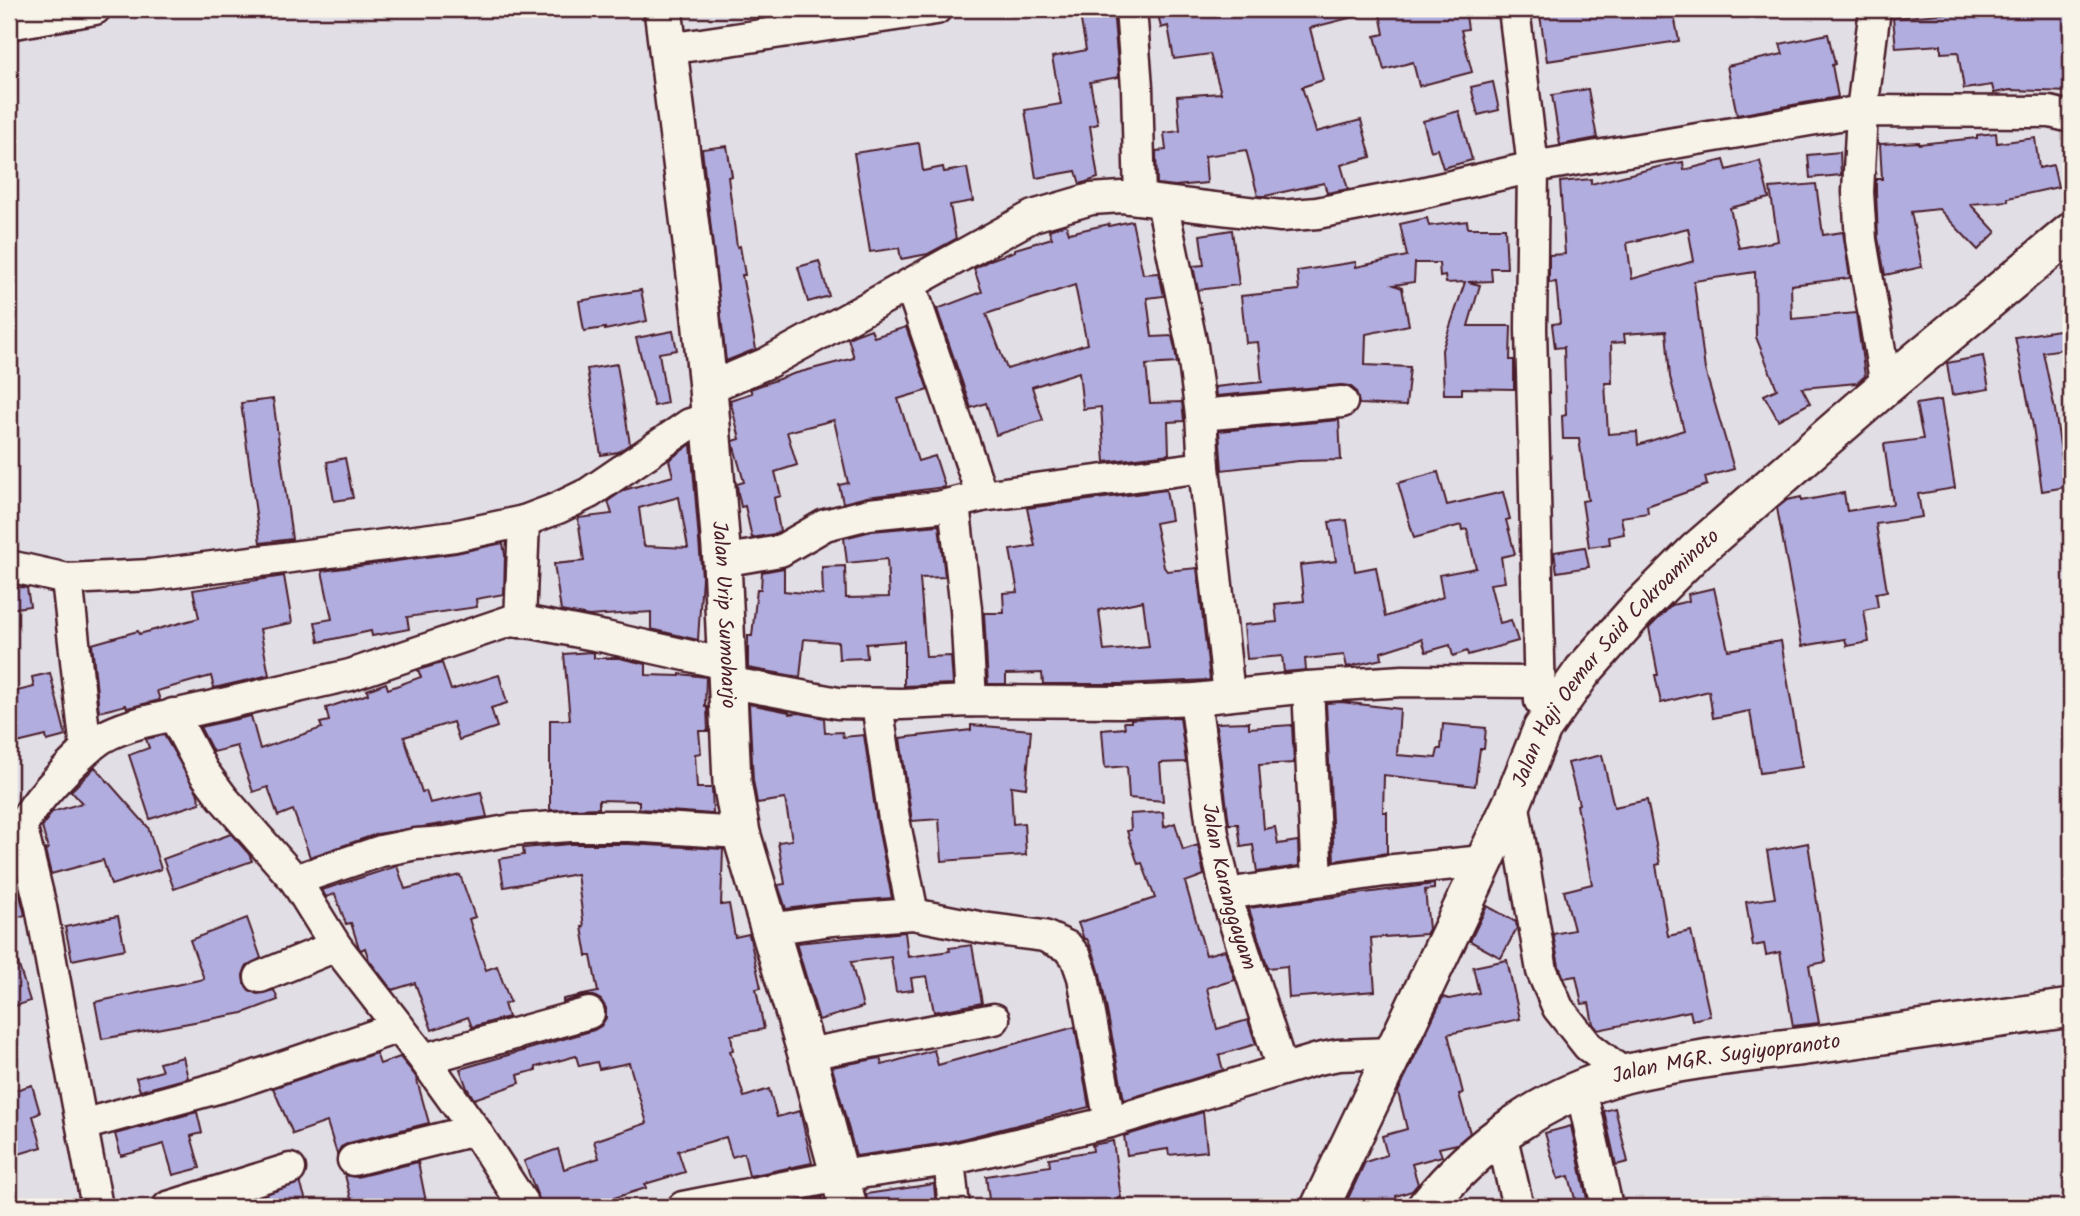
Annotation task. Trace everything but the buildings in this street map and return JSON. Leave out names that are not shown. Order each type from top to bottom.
[{"type":"main road","name":"Jalan Urip Sumoharjo","points":[[663,9],[699,299],[709,403],[722,561],[730,763],[741,833],[807,1054],[843,1191]]},
{"type":"main road","name":"Jalan Haji Oemar Said Cokroaminoto","points":[[1320,1207],[1513,801],[1542,729],[1583,671],[1687,559],[1886,386],[2071,232]]},
{"type":"main road","name":"Jalan MGR. Sugiyopranoto","points":[[1426,1207],[1448,1179],[1476,1152],[1502,1133],[1541,1107],[1581,1089],[1625,1074],[1691,1062],[2071,1008]]},
{"type":"street","points":[[9,24],[94,9]]},
{"type":"street","points":[[668,49],[936,9]]},
{"type":"street","points":[[1131,9],[1137,87],[1151,200],[1192,346],[1229,695]]},
{"type":"street","points":[[1514,9],[1533,167],[1531,329],[1542,729]]},
{"type":"street","points":[[1875,9],[1858,156],[1861,240],[1886,386]]},
{"type":"street","points":[[9,566],[67,579],[165,573],[454,536],[524,520],[589,493],[690,424],[709,403],[767,363],[1033,216],[1091,200],[1122,197],[1281,216],[1317,213],[1421,193],[1533,167],[1862,111],[2050,113],[2071,117]]},
{"type":"street","points":[[910,284],[968,500],[966,609],[971,701]]},
{"type":"street","points":[[1201,415],[1342,402]]},
{"type":"street","points":[[722,561],[779,551],[825,525],[869,514],[1204,467]]},
{"type":"street","points":[[520,622],[524,520]]},
{"type":"street","points":[[67,579],[86,750]]},
{"type":"street","points":[[97,1207],[41,907],[15,825],[86,750],[99,739],[114,732],[173,714],[350,675],[510,621],[606,637],[838,703],[1121,702],[1195,699],[1308,687],[1403,681],[1539,682]]},
{"type":"street","points":[[1308,687],[1317,880]]},
{"type":"street","name":"Jalan Karanggayam","points":[[1195,699],[1213,834],[1226,894],[1282,1069]]},
{"type":"street","points":[[877,704],[894,819],[913,914]]},
{"type":"street","points":[[173,714],[203,771],[295,880],[336,946],[424,1059],[475,1130],[525,1207]]},
{"type":"street","points":[[1513,801],[1542,971],[1558,1008],[1588,1046],[1625,1074]]},
{"type":"street","points":[[295,880],[381,852],[512,830],[630,826],[741,833]]},
{"type":"street","points":[[1226,894],[1317,880],[1483,861]]},
{"type":"street","points":[[769,929],[832,920],[913,914],[983,928],[1044,936],[1068,947],[1076,957],[1083,977],[1110,1122]]},
{"type":"street","points":[[260,977],[336,946]]},
{"type":"street","points":[[424,1059],[589,1013]]},
{"type":"street","points":[[807,1054],[994,1019]]},
{"type":"street","points":[[82,1125],[235,1083],[399,1027]]},
{"type":"street","points":[[683,1207],[843,1191],[949,1160],[1110,1122],[1282,1069],[1338,1055],[1392,1053]]},
{"type":"street","points":[[1581,1089],[1606,1207]]},
{"type":"street","points":[[353,1160],[475,1130]]},
{"type":"street","points":[[1502,1133],[1518,1207]]},
{"type":"street","points":[[949,1160],[954,1207]]},
{"type":"street","points":[[169,1207],[290,1169]]}]
